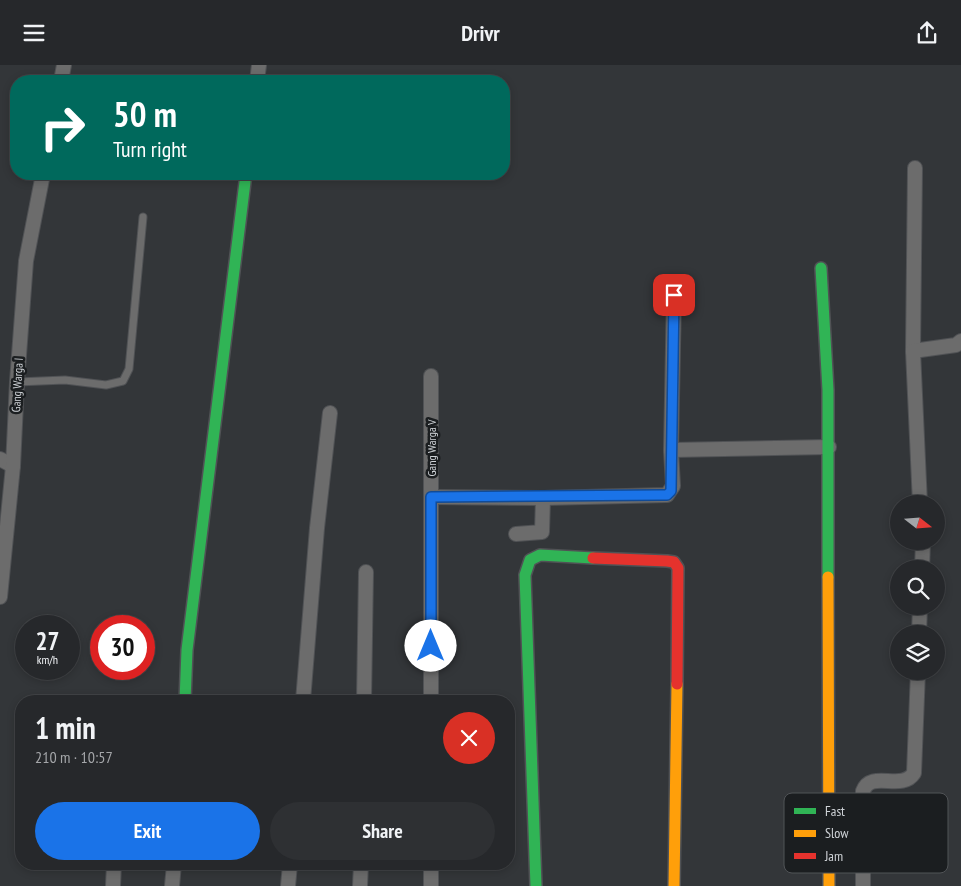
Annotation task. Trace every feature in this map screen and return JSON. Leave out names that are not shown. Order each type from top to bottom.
[{"type":"street","points":[[915,169],[913,351],[920,495]]},
{"type":"street","name":"Gang Warga I","points":[[0,597],[13,466],[26,261],[42,180]]},
{"type":"street","points":[[185,695],[187,650],[245,180]]},
{"type":"street","points":[[821,268],[828,389],[829,447],[829,793]]},
{"type":"street","points":[[431,497],[542,498],[667,495],[673,486],[671,450],[674,295]]},
{"type":"street","points":[[913,351],[956,345],[961,341]]},
{"type":"street","name":"Gang Warga V","points":[[431,375],[431,695]]},
{"type":"street","points":[[304,695],[317,528],[330,413]]},
{"type":"street","points":[[671,450],[829,447]]},
{"type":"street","points":[[0,459],[13,466]]},
{"type":"street","points":[[516,534],[542,532],[542,498]]},
{"type":"street","points":[[536,886],[525,575],[530,560],[540,555],[667,561],[674,562],[678,568],[674,886]]},
{"type":"street","points":[[364,695],[366,572]]},
{"type":"street","points":[[863,793],[868,783],[872,781],[903,781],[914,773],[918,680]]},
{"type":"street","points":[[113,886],[114,870]]},
{"type":"street","points":[[172,886],[173,870]]},
{"type":"street","points":[[288,886],[289,870]]},
{"type":"street","points":[[360,886],[361,870]]},
{"type":"street","points":[[431,870],[431,886]]},
{"type":"street","points":[[829,873],[829,886]]},
{"type":"street","points":[[863,873],[863,886]]},
{"type":"lane","points":[[17,382],[65,380],[106,385],[123,381],[129,369],[143,217]]},
{"type":"traffic: fast","points":[[185,695],[187,650],[245,180]]},
{"type":"traffic: fast","points":[[821,268],[828,390],[828,577]]},
{"type":"traffic: fast","points":[[536,886],[525,575],[530,560],[540,555],[593,558]]},
{"type":"traffic: slow","points":[[828,577],[829,793]]},
{"type":"traffic: slow","points":[[674,886],[677,684]]},
{"type":"traffic: slow","points":[[829,873],[829,886]]},
{"type":"traffic: jam","points":[[593,558],[674,562],[678,568],[677,684]]},
{"type":"route","points":[[431,646],[431,497],[542,498],[667,495],[671,491],[673,486],[671,450],[674,295]]}]
